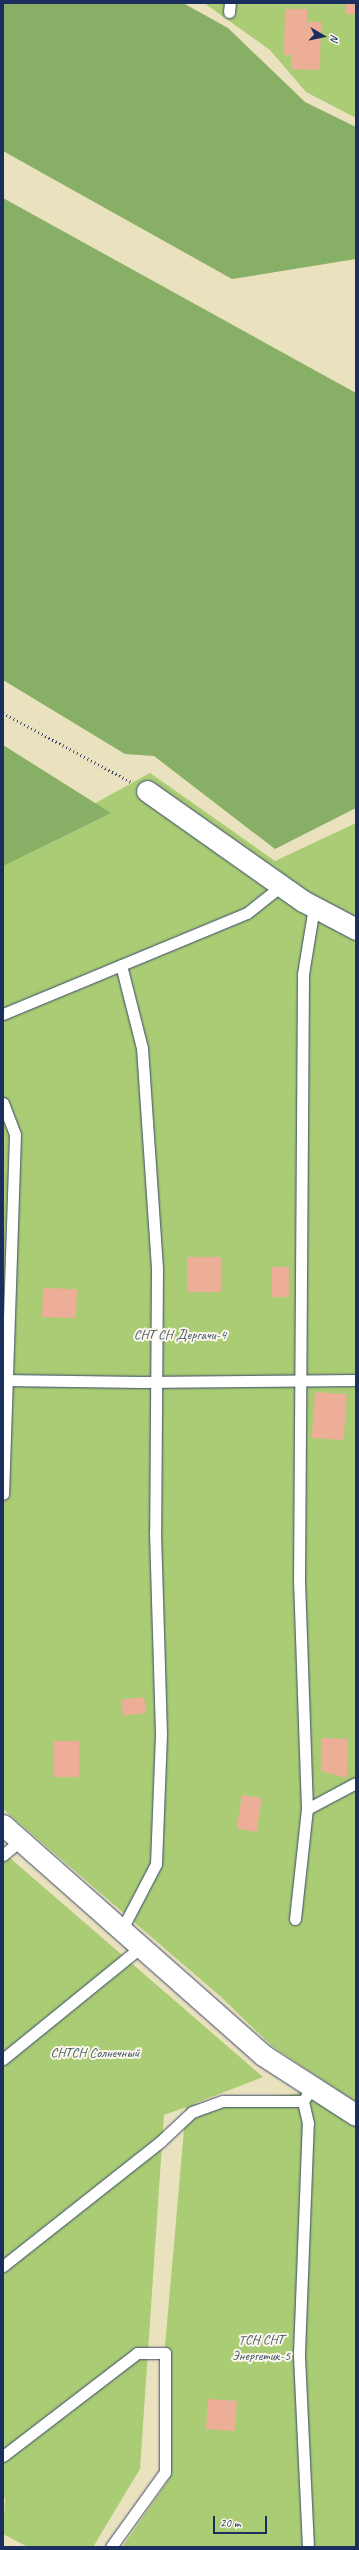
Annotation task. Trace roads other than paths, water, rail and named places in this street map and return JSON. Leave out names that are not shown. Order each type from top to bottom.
[{"type":"street","points":[[147,791],[281,886],[314,907],[356,929]]},
{"type":"street","points":[[3,1824],[308,2094],[356,2115]]},
{"type":"lane","points":[[3,1014],[247,913],[281,886]]},
{"type":"lane","points":[[295,1919],[307,1809],[299,1580],[303,974],[314,907]]},
{"type":"lane","points":[[121,965],[142,1048],[157,1270],[155,1532],[161,1734],[156,1864],[122,1929]]},
{"type":"lane","points":[[3,1103],[15,1135],[5,1380],[3,1494]]},
{"type":"lane","points":[[5,1380],[300,1382],[356,1380]]},
{"type":"lane","points":[[307,1809],[356,1783]]},
{"type":"lane","points":[[3,1855],[21,1840]]},
{"type":"lane","points":[[3,2059],[142,1946]]},
{"type":"lane","points":[[3,2266],[161,2141],[192,2112],[223,2101],[308,2094],[299,2353],[308,2547]]},
{"type":"lane","points":[[3,2456],[137,2353],[165,2353],[164,2472],[111,2547]]},
{"type":"park label","name":"СНТ СН Дергачи-4","points":[[180,1335]]},
{"type":"park label","name":"СНТСН Солнечный","points":[[95,2053]]},
{"type":"park label","name":"ТСН СНТ Энергетик-5","points":[[261,2348]]}]
